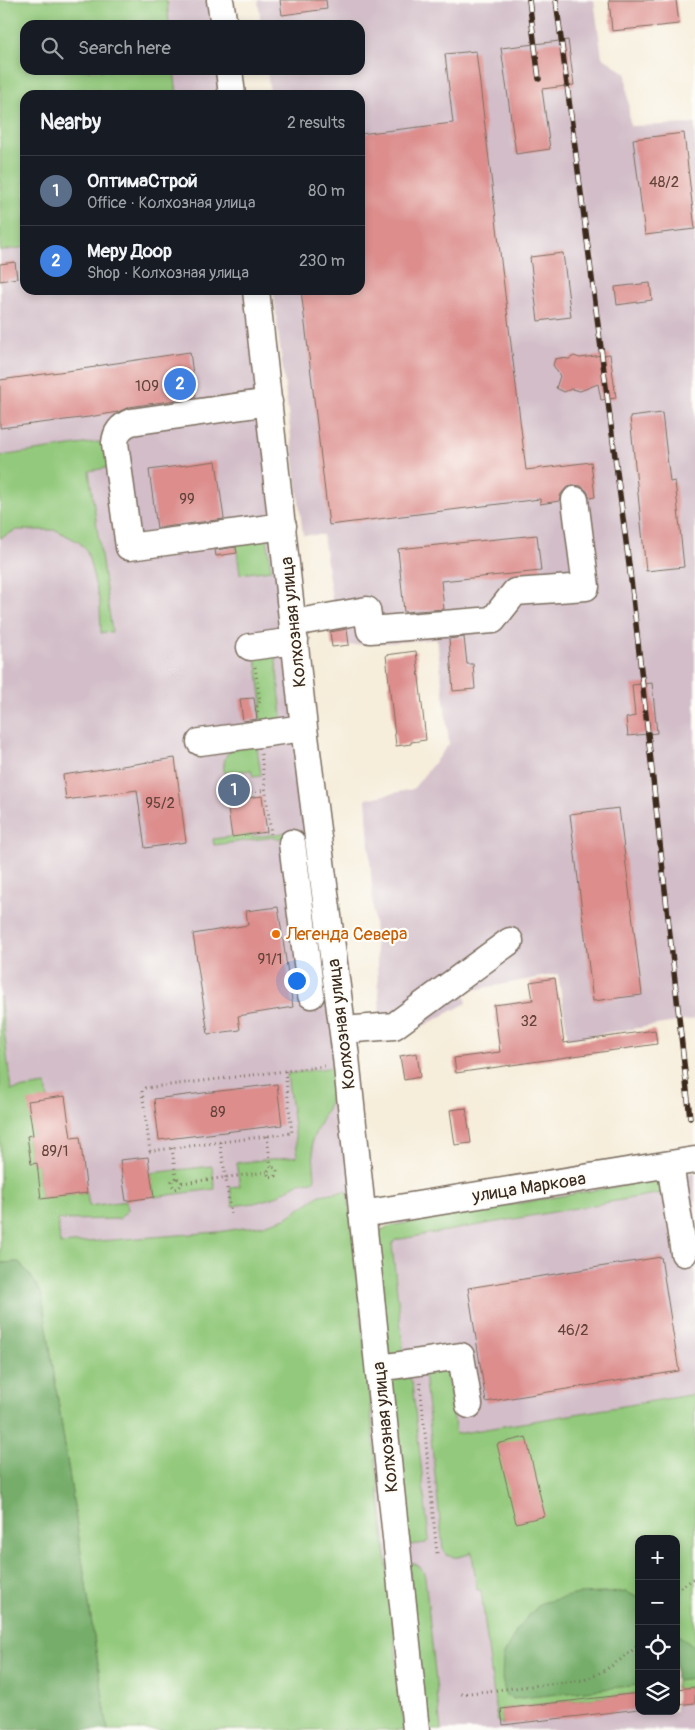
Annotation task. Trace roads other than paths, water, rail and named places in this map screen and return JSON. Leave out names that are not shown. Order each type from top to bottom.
[{"type":"street","points":[[220,0],[223,20]]},
{"type":"street","points":[[230,75],[231,90]]},
{"type":"street","name":"Колхозная улица","points":[[257,295],[304,728],[342,1030],[416,1730]]},
{"type":"street","points":[[222,392],[268,393]]},
{"type":"street","points":[[268,393],[131,422],[118,431],[115,443],[129,546],[283,526]]},
{"type":"street","points":[[251,646],[367,610],[370,630],[493,620],[515,592],[586,587],[575,500]]},
{"type":"street","points":[[200,742],[304,728]]},
{"type":"street","points":[[311,995],[280,841],[318,839]]},
{"type":"street","points":[[342,1030],[394,1026],[510,941]]},
{"type":"street","name":"улица Маркова","points":[[362,1214],[695,1160]]},
{"type":"street","points":[[670,1164],[684,1253]]},
{"type":"street","points":[[379,1368],[461,1356],[469,1405]]},
{"type":"railway","points":[[529,0],[539,79]]},
{"type":"railway","points":[[556,0],[632,588],[690,1118]]},
{"type":"place","name":"Меру Доор","points":[[180,384]]},
{"type":"place","name":"ОптимаСтрой","points":[[234,790]]},
{"type":"place","name":"Легенда Севера","points":[[276,934]]}]
